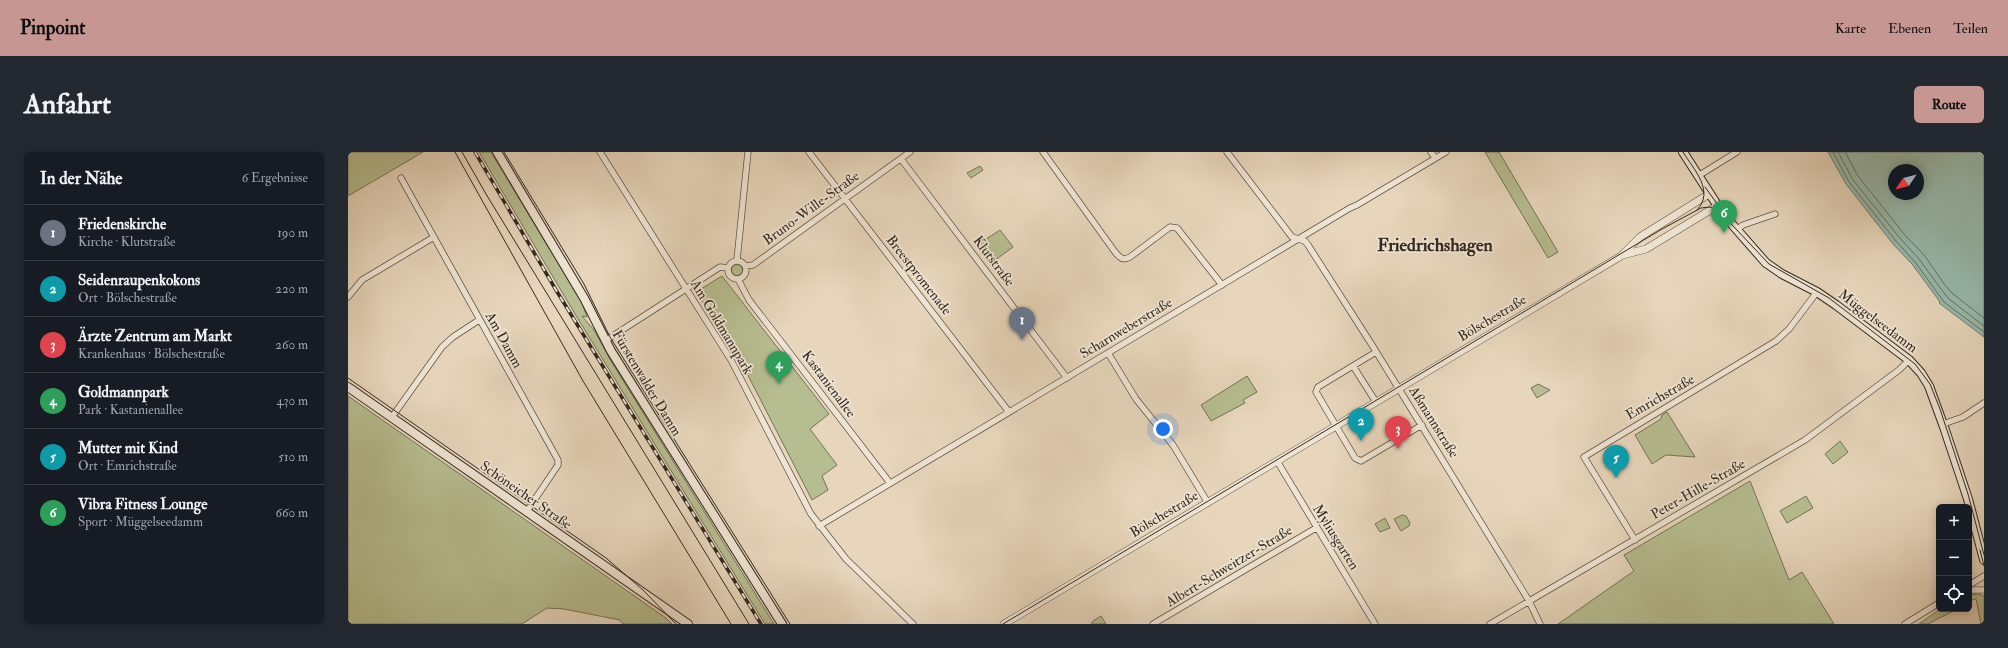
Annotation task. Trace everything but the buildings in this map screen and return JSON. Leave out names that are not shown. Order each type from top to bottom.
[{"type":"main road","name":"Fürstenwalder Damm","points":[[497,152],[584,298],[605,340],[782,624]]},
{"type":"main road","name":"Müggelseedamm","points":[[1683,152],[1717,206],[1736,230],[1771,267],[1816,292],[1909,360],[1926,380],[1944,424],[1968,499],[1984,560]]},
{"type":"main road","name":"Schöneicher Straße","points":[[348,387],[688,624]]},
{"type":"street","name":"Am Goldmannpark","points":[[600,152],[731,360],[801,498],[820,526],[846,559],[914,624]]},
{"type":"street","points":[[737,260],[748,152]]},
{"type":"street","name":"Breestpromenade","points":[[809,152],[1009,412]]},
{"type":"street","name":"Bruno-Wille-Straße","points":[[745,266],[753,264],[910,152]]},
{"type":"street","points":[[1043,152],[1115,252],[1122,259],[1125,260],[1130,257],[1170,227],[1174,227],[1177,228],[1222,285]]},
{"type":"street","name":"Aßmannstraße","points":[[1227,152],[1292,237],[1299,239],[1308,245],[1422,425],[1529,601],[1540,624]]},
{"type":"street","points":[[1431,152],[1435,158]]},
{"type":"street","name":"Scharnweberstraße","points":[[820,526],[1446,152]]},
{"type":"street","points":[[1698,176],[1737,152]]},
{"type":"street","name":"Klutstraße","points":[[900,159],[1067,378]]},
{"type":"street","name":"Am Damm","points":[[401,178],[558,460],[558,465],[527,511]]},
{"type":"street","name":"Bölschestraße","points":[[1006,623],[1621,256],[1640,237],[1709,194]]},
{"type":"street","name":"Bölschestraße","points":[[1621,256],[1646,249],[1717,206]]},
{"type":"street","points":[[1736,230],[1743,225],[1775,214]]},
{"type":"street","points":[[348,297],[362,280],[434,237]]},
{"type":"street","points":[[737,260],[745,266],[745,274],[738,279],[730,276],[728,268],[730,264],[737,260]]},
{"type":"street","points":[[605,340],[720,267],[728,268]]},
{"type":"street","name":"Kastanienallee","points":[[738,279],[750,300],[890,483]]},
{"type":"street","name":"Emrichstraße","points":[[1635,540],[1584,457],[1776,341],[1789,329],[1816,292]]},
{"type":"street","points":[[392,417],[442,347],[452,337],[479,320]]},
{"type":"street","points":[[1376,352],[1318,386],[1316,392],[1355,458],[1361,462],[1422,425]]},
{"type":"street","points":[[1108,353],[1130,390],[1172,445],[1208,503]]},
{"type":"street","name":"Peter-Hille-Straße","points":[[1490,624],[1805,440],[1899,370],[1909,360]]},
{"type":"street","points":[[1353,366],[1376,402]]},
{"type":"street","points":[[1944,424],[1963,417],[1984,403]]},
{"type":"street","name":"Myliusgarten","points":[[1278,461],[1316,528],[1375,624]]},
{"type":"street","name":"Albert-Schweitzer-Straße","points":[[1153,624],[1316,528]]},
{"type":"street","points":[[1972,583],[1984,576]]},
{"type":"street","points":[[1972,590],[1984,590]]},
{"type":"street","points":[[1905,624],[1936,606]]},
{"type":"green space","points":[[348,152],[423,152],[348,196]]},
{"type":"green space","points":[[479,152],[491,152],[582,303],[587,317],[582,316],[594,330],[611,361],[774,624],[765,624],[575,314]]},
{"type":"green space","points":[[1485,152],[1499,152],[1558,252],[1548,258]]},
{"type":"green space","points":[[980,166],[983,170],[971,178],[967,173]]},
{"type":"green space","points":[[1000,230],[1013,247],[990,264],[977,245]]},
{"type":"green space","points":[[735,265],[739,265],[741,266],[741,274],[735,275],[732,272],[732,268]]},
{"type":"green space","points":[[722,276],[829,414],[810,429],[837,465],[822,476],[828,490],[812,500],[737,354],[696,292]]},
{"type":"green space","points":[[1247,376],[1257,392],[1243,400],[1245,403],[1211,421],[1201,405]]},
{"type":"green space","points":[[1538,384],[1550,390],[1537,398],[1531,388]]},
{"type":"green space","points":[[348,396],[666,618],[672,624],[623,624],[620,620],[564,609],[547,608],[522,624],[348,624]]},
{"type":"green space","points":[[1667,412],[1695,457],[1666,455],[1652,464],[1635,435],[1661,419],[1662,415]]},
{"type":"green space","points":[[1840,441],[1848,452],[1833,464],[1825,454]]},
{"type":"green space","points":[[1750,481],[1789,580],[1802,572],[1834,624],[1558,624],[1634,571],[1624,555]]},
{"type":"green space","points":[[1806,496],[1813,508],[1787,523],[1780,511]]},
{"type":"green space","points":[[1402,515],[1406,516],[1410,523],[1409,526],[1401,531],[1394,519]]},
{"type":"green space","points":[[1385,518],[1390,528],[1380,532],[1375,524]]},
{"type":"green space","points":[[1978,594],[1984,596],[1984,624],[1981,624],[1976,599],[1972,600],[1972,595]]},
{"type":"green space","points":[[1936,612],[1951,612],[1928,624],[1919,624]]},
{"type":"green space","points":[[1101,616],[1106,624],[1091,624],[1093,621]]},
{"type":"water","points":[[1828,152],[1984,152],[1984,337],[1939,303],[1940,302],[1912,264],[1893,244],[1846,184]]},
{"type":"tram line","points":[[455,152],[583,381],[731,624]]},
{"type":"tram line","points":[[462,152],[486,194],[749,624]]},
{"type":"tram line","points":[[504,152],[584,284],[610,337],[790,624]]},
{"type":"tram line","points":[[1683,152],[1697,173],[1703,188],[1704,195],[1702,203],[1697,210]]},
{"type":"tram line","points":[[1705,187],[1723,212]]},
{"type":"tram line","points":[[1003,624],[1662,229],[1701,208],[1710,207],[1719,211],[1769,264],[1829,298],[1915,364],[1930,384],[1940,409],[1968,494],[1984,555]]},
{"type":"tram line","points":[[348,378],[606,558],[643,590],[676,624]]},
{"type":"tram line","points":[[1980,550],[1984,566]]},
{"type":"railway","points":[[475,152],[556,290],[761,624]]},
{"type":"place","name":"Vibra Fitness Lounge","points":[[1724,233]]},
{"type":"place","name":"Friedenskirche","points":[[1022,340]]},
{"type":"place","name":"Goldmannpark","points":[[779,384]]},
{"type":"place","name":"Seidenraupenkokons","points":[[1361,441]]},
{"type":"place","name":"Ärzte Zentrum am Markt","points":[[1398,449]]},
{"type":"place","name":"Mutter mit Kind","points":[[1616,478]]},
{"type":"district","name":"Friedrichshagen","points":[[1435,245]]}]
